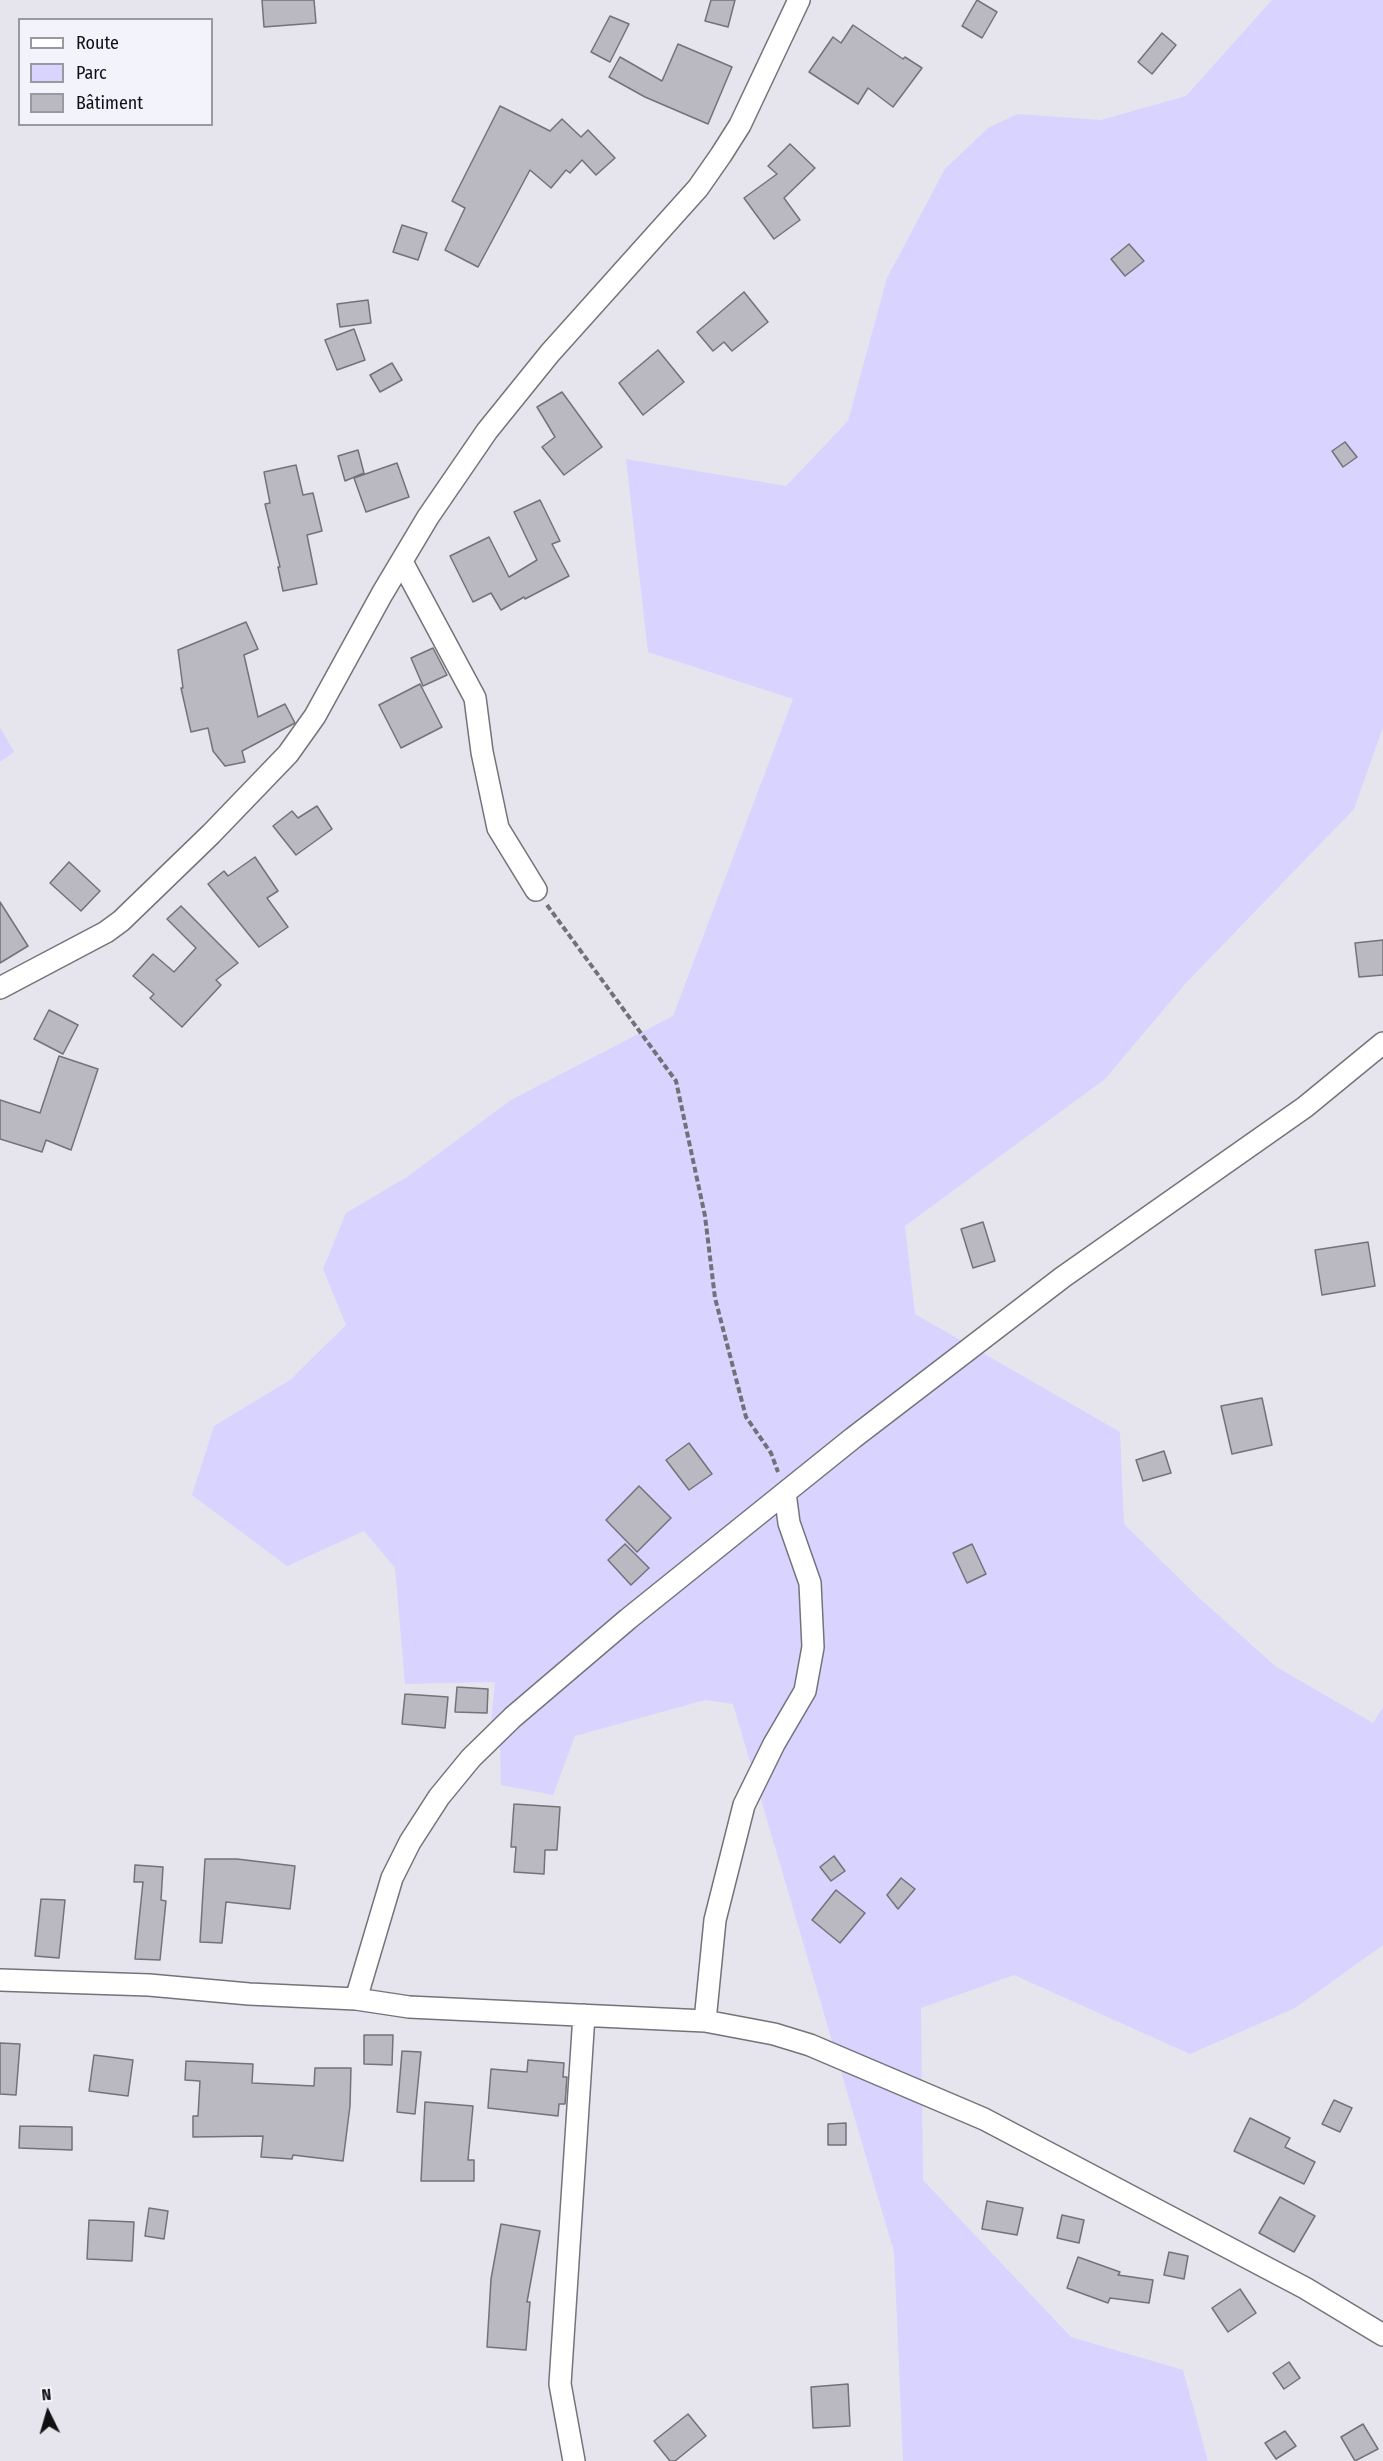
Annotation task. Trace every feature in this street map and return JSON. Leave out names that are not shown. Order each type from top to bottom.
[{"type":"street","points":[[0,988],[106,932],[121,921],[211,834],[288,754],[315,716],[441,498],[514,395],[698,188],[721,155],[740,126],[799,0]]},
{"type":"street","points":[[402,562],[475,698],[482,752],[498,828],[536,890]]},
{"type":"street","points":[[356,1999],[392,1878],[410,1842],[439,1797],[471,1758],[513,1717],[628,1619],[785,1493],[1063,1277],[1305,1107],[1383,1043]]},
{"type":"street","points":[[705,2021],[715,1920],[744,1805],[774,1744],[805,1691],[813,1647],[810,1583],[789,1523],[785,1493]]},
{"type":"street","points":[[0,1980],[149,1985],[249,1994],[356,1999],[409,2007],[705,2021],[774,2034],[810,2045],[984,2119],[1305,2288],[1383,2335]]},
{"type":"street","points":[[574,2461],[560,2384],[584,2015]]},
{"type":"path","points":[[536,890],[676,1081],[705,1216],[715,1298],[746,1417],[771,1452],[785,1493]]},
{"type":"green space","points":[[1272,0],[1383,0],[1383,727],[1354,809],[1186,983],[1105,1079],[905,1226],[915,1314],[1120,1432],[1124,1524],[1196,1595],[1275,1666],[1373,1723],[1383,1707],[1383,1945],[1295,2008],[1190,2054],[1014,1975],[921,2008],[923,2180],[1071,2337],[1183,2370],[1208,2461],[903,2461],[894,2252],[733,1704],[705,1700],[575,1736],[553,1795],[501,1785],[500,1745],[491,1723],[495,1682],[405,1684],[395,1568],[364,1531],[287,1566],[192,1495],[214,1426],[290,1380],[346,1325],[323,1269],[346,1213],[407,1177],[511,1100],[673,1016],[793,699],[648,652],[626,459],[786,486],[848,421],[887,278],[945,169],[988,128],[1018,114],[1101,120],[1186,96]]},
{"type":"green space","points":[[0,727],[14,752],[0,762]]},
{"type":"building","points":[[262,0],[314,0],[316,23],[264,27]]},
{"type":"building","points":[[711,0],[735,0],[728,27],[705,21]]},
{"type":"building","points":[[977,0],[997,12],[982,38],[962,26]]},
{"type":"building","points":[[610,16],[629,24],[610,62],[591,52]]},
{"type":"building","points":[[853,25],[903,59],[905,57],[922,68],[893,107],[868,88],[858,104],[809,72],[833,37],[841,43]]},
{"type":"building","points":[[1162,33],[1176,45],[1152,74],[1138,62]]},
{"type":"building","points":[[678,44],[732,67],[708,124],[645,97],[609,77],[620,57],[662,81]]},
{"type":"building","points":[[500,106],[550,131],[562,119],[581,137],[588,130],[615,158],[596,175],[582,160],[570,173],[566,170],[551,188],[530,170],[478,267],[445,250],[465,208],[452,201]]},
{"type":"building","points":[[790,144],[815,168],[784,198],[800,220],[774,239],[744,198],[777,174],[768,166]]},
{"type":"building","points":[[402,225],[427,233],[418,260],[393,252]]},
{"type":"building","points":[[1129,244],[1144,261],[1125,276],[1111,259]]},
{"type":"building","points":[[744,292],[768,322],[732,351],[724,342],[713,351],[697,332]]},
{"type":"building","points":[[368,300],[371,323],[340,327],[337,304]]},
{"type":"building","points":[[354,329],[365,360],[337,370],[325,340]]},
{"type":"building","points":[[658,350],[684,382],[643,415],[619,383]]},
{"type":"building","points":[[392,363],[402,380],[380,392],[370,375]]},
{"type":"building","points":[[562,392],[602,447],[564,475],[542,447],[555,437],[537,407]]},
{"type":"building","points":[[1345,442],[1357,457],[1343,467],[1332,451]]},
{"type":"building","points":[[358,450],[364,473],[345,481],[338,456]]},
{"type":"building","points":[[397,463],[409,497],[366,512],[354,478]]},
{"type":"building","points":[[296,465],[303,495],[313,493],[322,531],[307,535],[317,584],[283,591],[278,567],[280,567],[265,504],[270,503],[264,472]]},
{"type":"building","points":[[540,500],[560,541],[552,544],[569,576],[501,610],[491,593],[473,602],[450,556],[489,537],[509,577],[537,560],[514,512]]},
{"type":"building","points":[[246,622],[258,649],[244,655],[258,717],[285,704],[295,723],[242,751],[245,762],[225,766],[213,751],[208,728],[191,732],[181,688],[183,688],[178,650]]},
{"type":"building","points":[[433,648],[447,675],[423,686],[411,658]]},
{"type":"building","points":[[420,684],[442,727],[401,748],[379,705]]},
{"type":"building","points":[[317,806],[332,829],[296,855],[273,826],[292,811],[298,818]]},
{"type":"building","points":[[255,857],[278,891],[267,898],[288,927],[259,947],[208,884],[224,871],[228,876]]},
{"type":"building","points":[[69,862],[100,891],[81,911],[50,883]]},
{"type":"building","points":[[0,902],[28,946],[0,963]]},
{"type":"building","points":[[181,906],[238,963],[216,980],[221,985],[182,1027],[150,998],[154,994],[133,976],[153,954],[174,972],[196,948],[167,919]]},
{"type":"building","points":[[1383,940],[1383,975],[1359,977],[1355,943]]},
{"type":"building","points":[[49,1010],[78,1025],[63,1054],[34,1039]]},
{"type":"building","points":[[59,1056],[98,1069],[71,1150],[46,1140],[42,1152],[0,1139],[0,1100],[40,1113]]},
{"type":"building","points":[[983,1222],[995,1261],[973,1268],[961,1229]]},
{"type":"building","points":[[1368,1242],[1375,1286],[1322,1295],[1315,1250]]},
{"type":"building","points":[[1262,1398],[1272,1445],[1232,1454],[1221,1406]]},
{"type":"building","points":[[689,1443],[712,1474],[689,1490],[666,1460]]},
{"type":"building","points":[[1164,1451],[1171,1473],[1143,1481],[1136,1460]]},
{"type":"building","points":[[639,1486],[671,1518],[637,1552],[606,1520]]},
{"type":"building","points":[[625,1544],[649,1568],[631,1585],[608,1560]]},
{"type":"building","points":[[972,1544],[986,1574],[967,1583],[953,1553]]},
{"type":"building","points":[[457,1687],[488,1689],[487,1713],[455,1712]]},
{"type":"building","points":[[405,1694],[448,1697],[445,1728],[402,1724]]},
{"type":"building","points":[[514,1804],[560,1807],[557,1850],[545,1850],[544,1874],[514,1872],[516,1847],[511,1847]]},
{"type":"building","points":[[834,1856],[845,1871],[831,1881],[820,1867]]},
{"type":"building","points":[[205,1859],[237,1859],[295,1866],[290,1909],[226,1902],[222,1943],[200,1942]]},
{"type":"building","points":[[135,1865],[163,1867],[161,1900],[166,1901],[160,1960],[135,1959],[143,1882],[134,1882]]},
{"type":"building","points":[[901,1878],[915,1889],[898,1909],[887,1895]]},
{"type":"building","points":[[836,1890],[865,1913],[840,1943],[812,1920]]},
{"type":"building","points":[[41,1899],[65,1900],[59,1958],[35,1956]]},
{"type":"building","points":[[364,2035],[393,2035],[392,2065],[364,2064]]},
{"type":"building","points":[[0,2043],[20,2044],[16,2095],[0,2094]]},
{"type":"building","points":[[402,2051],[421,2052],[415,2114],[397,2112]]},
{"type":"building","points":[[94,2055],[133,2060],[128,2096],[89,2091]]},
{"type":"building","points":[[528,2060],[564,2063],[563,2077],[567,2077],[565,2104],[559,2104],[558,2116],[488,2108],[491,2069],[527,2072]]},
{"type":"building","points":[[186,2061],[253,2064],[252,2083],[314,2086],[315,2068],[351,2068],[350,2106],[343,2161],[293,2155],[292,2159],[261,2157],[263,2136],[193,2137],[193,2116],[198,2116],[200,2081],[185,2080]]},
{"type":"building","points":[[1334,2100],[1352,2108],[1340,2132],[1322,2124]]},
{"type":"building","points":[[425,2102],[473,2106],[468,2160],[474,2160],[474,2181],[421,2181]]},
{"type":"building","points":[[1250,2118],[1290,2138],[1285,2147],[1315,2162],[1304,2184],[1234,2151]]},
{"type":"building","points":[[846,2123],[846,2145],[828,2145],[828,2124]]},
{"type":"building","points":[[20,2126],[72,2127],[72,2150],[19,2148]]},
{"type":"building","points":[[1280,2197],[1315,2216],[1294,2252],[1259,2233]]},
{"type":"building","points":[[987,2201],[1023,2208],[1017,2235],[982,2229]]},
{"type":"building","points":[[149,2208],[168,2211],[164,2239],[145,2236]]},
{"type":"building","points":[[1062,2215],[1084,2220],[1079,2243],[1057,2238]]},
{"type":"building","points":[[89,2220],[134,2222],[132,2261],[87,2259]]},
{"type":"building","points":[[501,2224],[540,2231],[527,2302],[530,2302],[526,2350],[487,2347],[491,2279]]},
{"type":"building","points":[[1169,2252],[1188,2256],[1184,2279],[1164,2275]]},
{"type":"building","points":[[1078,2257],[1120,2272],[1118,2275],[1153,2280],[1149,2303],[1110,2298],[1108,2303],[1067,2288]]},
{"type":"building","points":[[1240,2289],[1256,2313],[1228,2332],[1212,2308]]},
{"type":"building","points":[[1289,2362],[1300,2378],[1284,2389],[1273,2373]]},
{"type":"building","points":[[848,2384],[850,2426],[813,2428],[811,2387]]},
{"type":"building","points":[[688,2414],[706,2436],[675,2461],[670,2461],[654,2441]]},
{"type":"building","points":[[1363,2424],[1378,2449],[1355,2461],[1341,2437]]},
{"type":"building","points":[[1285,2431],[1296,2446],[1276,2459],[1265,2443]]}]
